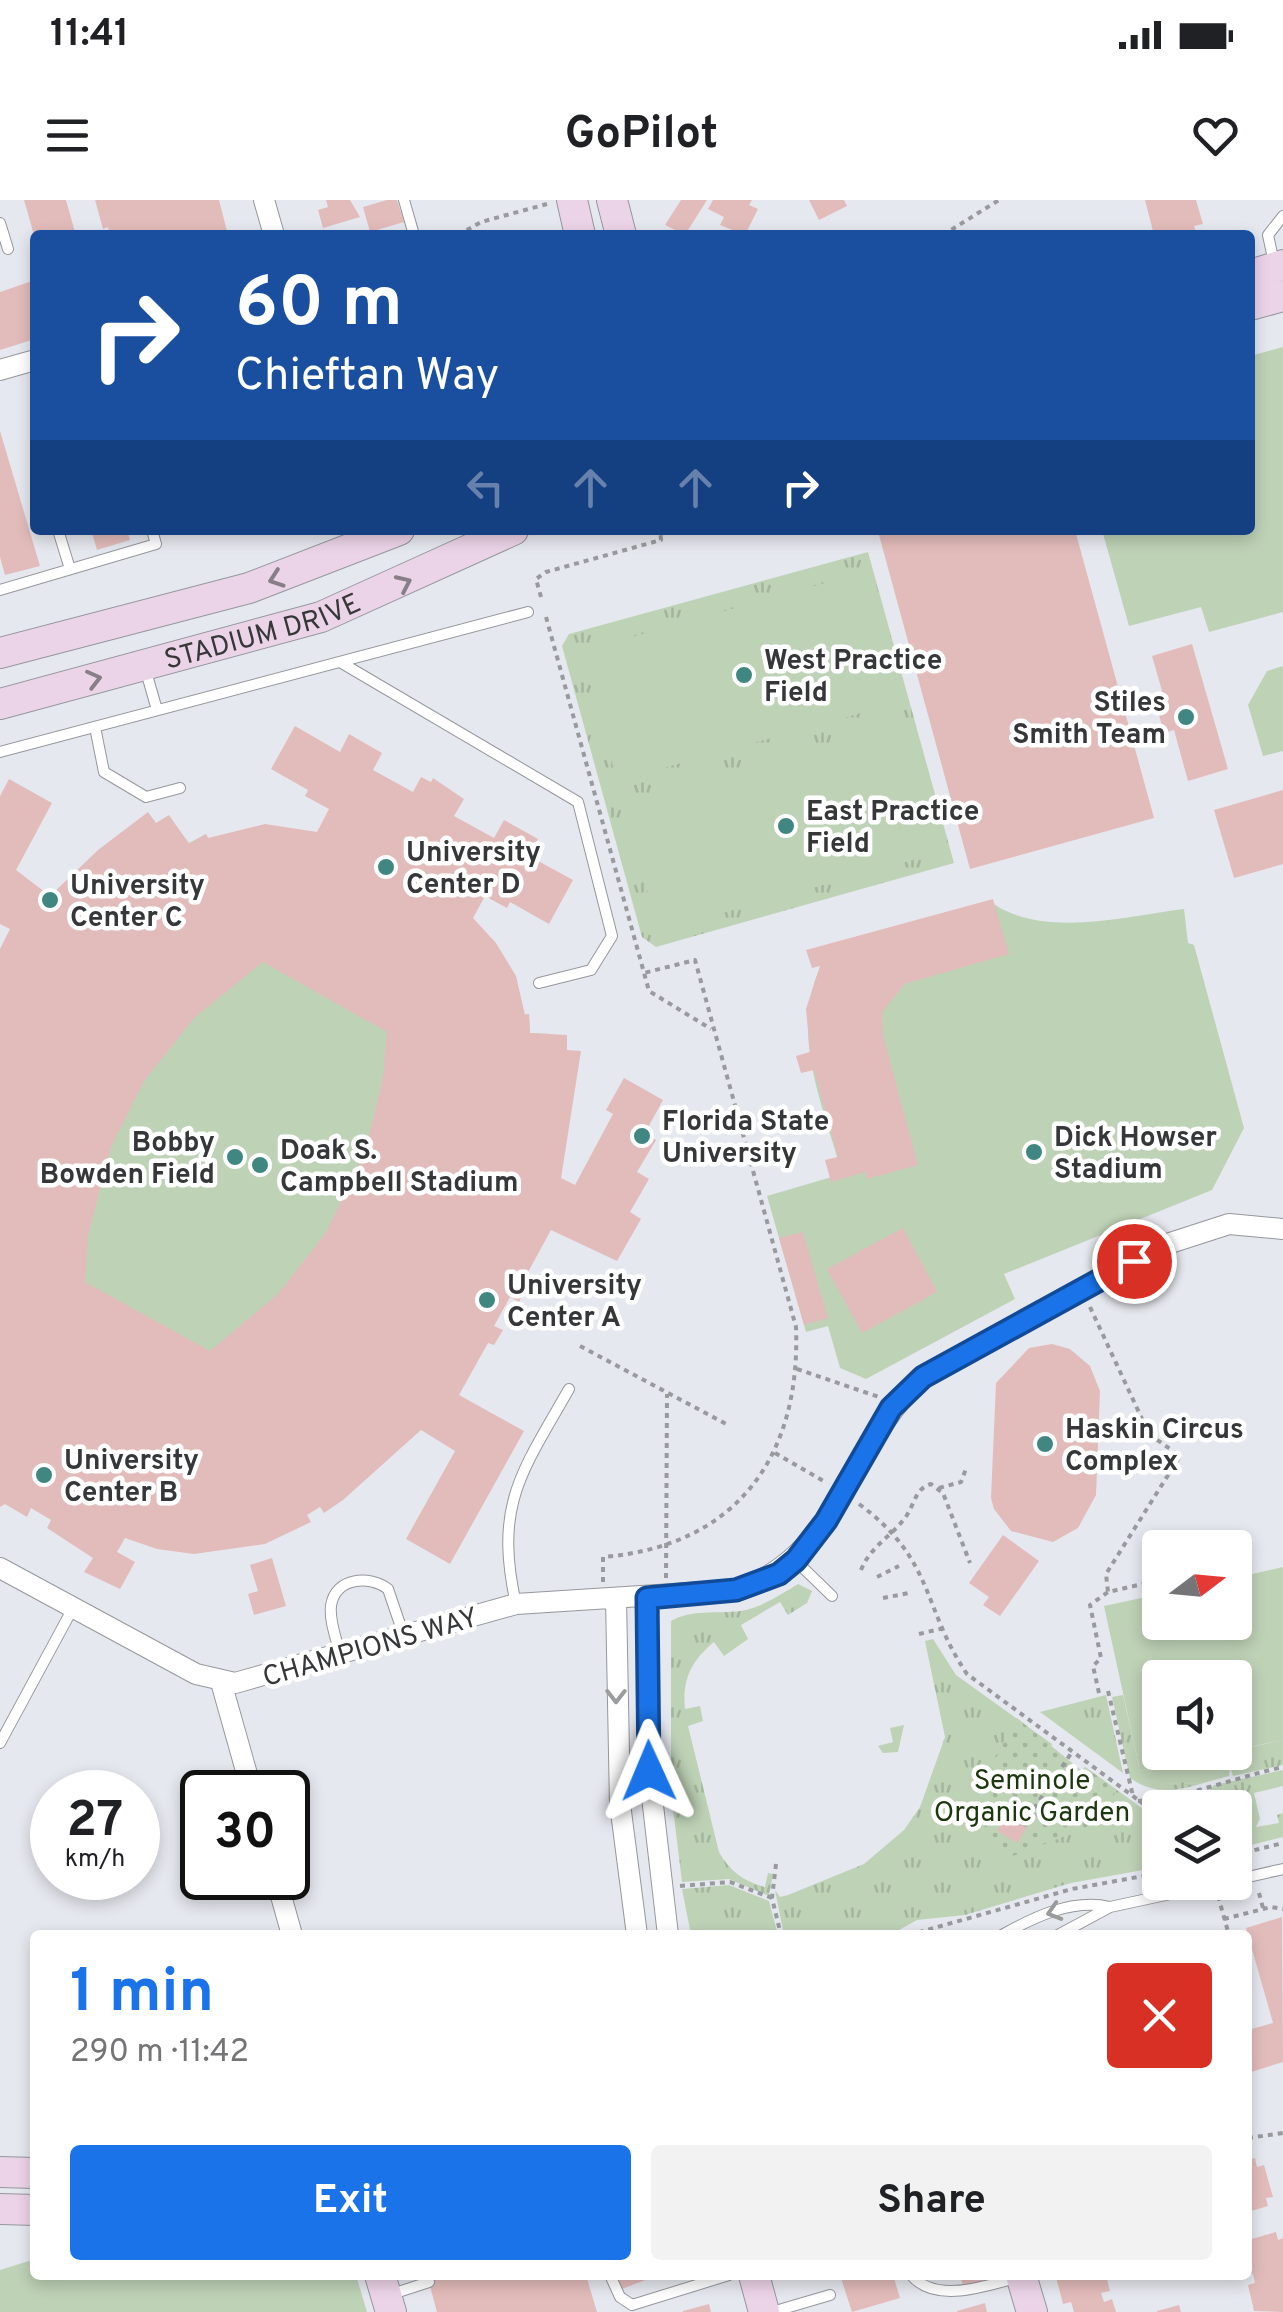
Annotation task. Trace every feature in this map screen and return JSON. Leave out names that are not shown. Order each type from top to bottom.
[{"type":"main road","points":[[612,200],[619,230]]},
{"type":"main road","points":[[562,201],[577,230]]},
{"type":"main road","points":[[1255,301],[1275,280]]},
{"type":"main road","name":"STADIUM DRIVE","points":[[0,654],[249,588],[386,535]]},
{"type":"main road","name":"STADIUM DRIVE","points":[[0,704],[280,631],[349,607],[502,535]]},
{"type":"main road","points":[[0,2172],[30,2173]]},
{"type":"main road","points":[[0,2209],[30,2210]]},
{"type":"main road","points":[[755,2280],[764,2312]]},
{"type":"main road","points":[[1022,2280],[1032,2312]]},
{"type":"street","points":[[264,200],[273,230]]},
{"type":"street","points":[[0,370],[30,361]]},
{"type":"street","points":[[796,1560],[826,1521],[891,1408],[923,1377],[1177,1240],[1230,1224],[1283,1229]]},
{"type":"street","name":"CHAMPIONS WAY","points":[[0,1568],[196,1674],[221,1682],[247,1682],[516,1604],[610,1590],[647,1598],[736,1590],[779,1574],[796,1560]]},
{"type":"street","points":[[610,1590],[620,1804],[635,1930]]},
{"type":"street","points":[[647,1598],[650,1784],[667,1930]]},
{"type":"street","points":[[221,1682],[246,1770]]},
{"type":"street","points":[[282,1900],[291,1930]]},
{"type":"lane","points":[[404,200],[413,230]]},
{"type":"lane","points":[[1275,280],[1268,235],[1283,216]]},
{"type":"lane","points":[[0,223],[8,249]]},
{"type":"lane","points":[[60,535],[70,569]]},
{"type":"lane","points":[[0,590],[156,544],[153,535]]},
{"type":"lane","points":[[0,752],[528,612]]},
{"type":"lane","points":[[340,662],[578,802],[612,936],[591,970],[539,982]]},
{"type":"lane","points":[[144,667],[157,710]]},
{"type":"lane","points":[[95,726],[104,772],[146,796],[180,788]]},
{"type":"lane","points":[[516,1604],[505,1538],[509,1504],[569,1389]]},
{"type":"lane","points":[[796,1560],[832,1596]]},
{"type":"lane","points":[[340,1654],[331,1605],[345,1585],[356,1580],[369,1579],[388,1589],[404,1636]]},
{"type":"lane","points":[[0,1743],[73,1608]]},
{"type":"lane","points":[[1252,1876],[1283,1870]]},
{"type":"lane","points":[[1067,1930],[1110,1907],[1143,1900]]},
{"type":"lane","points":[[1012,1930],[1040,1916],[1076,1906],[1092,1903],[1110,1907]]},
{"type":"lane","points":[[612,2280],[620,2297],[632,2305],[712,2280]]},
{"type":"lane","points":[[916,2280],[968,2291],[1007,2280]]},
{"type":"lane","points":[[938,2280],[940,2288]]},
{"type":"lane","points":[[386,2294],[429,2282]]},
{"type":"lane","points":[[772,2312],[830,2295]]},
{"type":"path","points":[[950,230],[999,200]]},
{"type":"path","points":[[467,230],[481,222],[562,201]]},
{"type":"path","points":[[541,597],[536,580],[546,572],[661,540],[660,535]]},
{"type":"path","points":[[546,617],[649,990],[713,1030]]},
{"type":"path","points":[[610,1590],[603,1557],[681,1540],[726,1510],[750,1487],[774,1452],[790,1417],[797,1368],[796,1327],[695,960],[644,973]]},
{"type":"path","points":[[1087,1301],[1149,1434],[1180,1456],[1106,1574],[1108,1592]]},
{"type":"path","points":[[580,1346],[728,1424]]},
{"type":"path","points":[[797,1368],[879,1397]]},
{"type":"path","points":[[666,1578],[667,1394]]},
{"type":"path","points":[[774,1452],[827,1483]]},
{"type":"path","points":[[861,1570],[868,1553],[892,1532],[924,1485],[940,1488],[961,1482],[966,1466]]},
{"type":"path","points":[[940,1488],[970,1563]]},
{"type":"path","points":[[856,1501],[892,1532],[925,1578],[950,1649],[967,1674],[1142,1803]]},
{"type":"path","points":[[877,1577],[899,1566]]},
{"type":"path","points":[[1099,1693],[1093,1666],[1101,1658],[1090,1605],[1108,1592],[1142,1584]]},
{"type":"path","points":[[883,1598],[909,1592]]},
{"type":"path","points":[[919,1634],[944,1628]]},
{"type":"path","points":[[1108,1690],[1135,1798]]},
{"type":"path","points":[[1023,1825],[1072,1752]]},
{"type":"path","points":[[1135,1798],[1178,1798],[1215,1782],[1283,1767]]},
{"type":"path","points":[[1252,1851],[1283,1843]]},
{"type":"path","points":[[776,1864],[772,1898],[780,1930]]},
{"type":"path","points":[[678,1873],[682,1900]]},
{"type":"path","points":[[680,1886],[730,1882],[772,1898]]},
{"type":"path","points":[[1259,1894],[1263,1909]]},
{"type":"path","points":[[1222,1900],[1227,1930]]},
{"type":"path","points":[[1224,1919],[1263,1909],[1283,1910]]},
{"type":"path","points":[[1252,2138],[1283,2134]]},
{"type":"green space","points":[[1283,347],[1283,612],[1209,632],[1201,607],[1129,626],[1103,535],[1255,535],[1255,355]]},
{"type":"green space","points":[[868,552],[954,863],[656,947],[642,937],[562,646],[569,634]]},
{"type":"green space","name":"West Practice Field","points":[[872,570],[908,700],[617,781],[581,651]]},
{"type":"green space","points":[[1283,666],[1283,751],[1263,756],[1248,705],[1267,671]]},
{"type":"green space","name":"East Practice Field","points":[[914,721],[949,850],[658,931],[623,802]]},
{"type":"green space","name":"Doak S. Campbell Stadium","points":[[177,827],[189,843],[206,834],[230,887],[472,1021],[529,1014],[530,1033],[551,1034],[550,1058],[153,1514],[0,1030]]},
{"type":"green space","name":"Dick Howser Stadium","points":[[995,905],[1016,915],[1063,923],[1184,909],[1188,943],[1194,945],[1244,1128],[1212,1190],[1004,1274],[1015,1299],[866,1379],[840,1368],[828,1326],[806,1332],[767,1196],[842,1174],[812,1069],[808,1016],[812,990],[822,964]]},
{"type":"green space","points":[[1283,1567],[1283,1740],[1252,1746],[1252,1660],[1142,1660],[1145,1770],[1140,1771],[1104,1606],[1142,1598],[1142,1640],[1252,1640],[1252,1574]]},
{"type":"green space","points":[[798,1584],[812,1591],[807,1603],[788,1615],[780,1602],[741,1625],[748,1639],[724,1656],[714,1642],[694,1664],[685,1689],[685,1709],[700,1706],[703,1721],[688,1726],[719,1852],[738,1875],[751,1882],[765,1887],[768,1873],[773,1874],[769,1896],[729,1879],[682,1882],[671,1792],[671,1621],[696,1613],[749,1609]]},
{"type":"green space","points":[[933,1639],[956,1675],[1052,1744],[1082,1771],[1085,1767],[1142,1808],[1142,1870],[1071,1883],[965,1915],[917,1920],[899,1930],[783,1930],[775,1890],[780,1897],[788,1895],[864,1864],[904,1830],[920,1807],[945,1737],[925,1641]]},
{"type":"green space","points":[[1106,1695],[1123,1773],[1040,1712]]},
{"type":"green space","points":[[1123,1695],[1140,1771],[1230,1770],[1229,1776],[1167,1790],[1130,1778],[1112,1697]]},
{"type":"green space","name":"Seminole Organic Garden","points":[[1017,1718],[1082,1771],[1085,1767],[1117,1790],[1092,1826],[1010,1857],[986,1842],[981,1782]]},
{"type":"green space","points":[[904,1725],[898,1752],[883,1753],[878,1746],[893,1742],[890,1728]]},
{"type":"green space","points":[[1283,1740],[1283,1765],[1233,1776],[1231,1770],[1252,1770],[1252,1747]]},
{"type":"green space","points":[[1283,1770],[1283,1786],[1254,1793],[1260,1819],[1256,1827],[1279,1823],[1277,1815],[1283,1813],[1283,1837],[1252,1845],[1252,1790],[1210,1790],[1214,1785]]},
{"type":"green space","points":[[729,1885],[769,1901],[777,1930],[690,1930],[682,1889]]},
{"type":"green space","points":[[30,2261],[30,2280],[357,2280],[367,2312],[0,2312],[0,2270]]},
{"type":"building","points":[[24,200],[66,200],[74,230],[33,230]]},
{"type":"building","points":[[95,200],[219,200],[227,230],[108,227],[103,229]]},
{"type":"building","points":[[326,200],[350,200],[360,217],[323,228],[318,210],[328,207]]},
{"type":"building","points":[[397,200],[404,222],[369,230],[363,207]]},
{"type":"building","points":[[681,200],[707,200],[688,230],[665,225]]},
{"type":"building","points":[[713,200],[752,200],[749,205],[758,209],[748,230],[732,230],[720,225],[724,217],[708,209]]},
{"type":"building","points":[[809,200],[844,200],[847,206],[819,220]]},
{"type":"building","points":[[1145,200],[1196,200],[1203,224],[1194,226],[1195,230],[1153,230]]},
{"type":"building","points":[[30,282],[30,341],[0,350],[0,292]]},
{"type":"building","points":[[0,431],[40,566],[5,575],[0,557]]},
{"type":"building","points":[[92,535],[128,535],[130,540],[97,550]]},
{"type":"building","points":[[879,535],[1076,535],[1154,818],[970,869]]},
{"type":"building","name":"Stiles Smith Team","points":[[1192,644],[1228,769],[1188,781],[1174,730],[1164,733],[1156,704],[1165,701],[1152,656]]},
{"type":"building","name":"Doak S. Campbell Stadium","points":[[295,726],[340,752],[349,734],[382,753],[373,770],[413,792],[421,777],[431,782],[433,778],[464,799],[454,816],[494,838],[504,820],[538,839],[529,856],[573,880],[549,924],[510,902],[507,908],[485,896],[473,918],[496,943],[516,976],[525,1015],[529,1014],[530,1033],[567,1035],[567,1050],[581,1051],[561,1178],[575,1185],[613,1114],[606,1110],[624,1078],[663,1100],[645,1133],[656,1140],[637,1172],[649,1179],[630,1212],[641,1219],[617,1261],[551,1230],[522,1283],[526,1286],[519,1302],[510,1297],[494,1326],[503,1330],[494,1345],[488,1343],[459,1395],[524,1431],[450,1564],[406,1539],[455,1451],[421,1430],[343,1500],[324,1513],[320,1507],[307,1515],[311,1522],[265,1544],[194,1554],[157,1549],[125,1538],[117,1552],[135,1562],[120,1589],[84,1572],[93,1558],[47,1528],[51,1520],[31,1508],[27,1517],[5,1504],[0,1507],[0,949],[10,929],[0,924],[0,796],[9,779],[52,803],[16,870],[50,896],[98,850],[148,812],[156,823],[169,815],[189,844],[206,834],[208,838],[265,824],[317,832],[329,809],[305,796],[308,790],[271,769]],"holes":[[[263,962],[387,1032],[383,1077],[365,1153],[325,1234],[278,1294],[210,1351],[85,1282],[88,1236],[111,1147],[144,1081],[195,1017]]]},
{"type":"building","points":[[1283,790],[1283,864],[1234,878],[1214,810]]},
{"type":"building","points":[[993,899],[1009,954],[904,984],[882,1013],[883,1035],[918,1165],[867,1179],[865,1172],[831,1182],[825,1160],[838,1157],[814,1070],[801,1073],[796,1056],[810,1052],[806,1009],[820,966],[812,968],[806,950]]},
{"type":"building","points":[[903,1228],[937,1292],[862,1333],[827,1269]]},
{"type":"building","points":[[803,1232],[828,1318],[804,1325],[779,1238]]},
{"type":"building","name":"Haskin Circus Complex","points":[[1052,1344],[1070,1349],[1090,1366],[1100,1391],[1096,1495],[1078,1528],[1053,1542],[1011,1531],[994,1509],[991,1498],[996,1383],[1029,1348]]},
{"type":"building","points":[[1003,1535],[1039,1561],[1000,1616],[983,1605],[989,1597],[969,1583]]},
{"type":"building","points":[[272,1558],[286,1606],[254,1615],[248,1594],[258,1591],[250,1565]]},
{"type":"building","points":[[1002,1814],[1027,1828],[1017,1843],[998,1831]]},
{"type":"building","points":[[1282,1917],[1283,2062],[1252,2072],[1252,2029],[1273,2023],[1252,1949],[1252,1930],[1246,1928]]},
{"type":"building","points":[[1255,2158],[1257,2167],[1264,2165],[1273,2197],[1266,2198],[1268,2206],[1252,2211]]},
{"type":"building","points":[[1276,2232],[1278,2240],[1283,2238],[1283,2312],[1254,2311],[1248,2285],[1255,2283],[1252,2239]]},
{"type":"building","points":[[428,2280],[587,2280],[597,2312],[437,2312]]},
{"type":"building","points":[[616,2280],[645,2280],[619,2290]]},
{"type":"building","points":[[842,2280],[895,2280],[900,2298],[852,2312]]},
{"type":"building","points":[[961,2280],[986,2280],[963,2286]]},
{"type":"building","points":[[1057,2280],[1107,2280],[1110,2291],[1101,2293],[1104,2302],[1112,2299],[1116,2312],[1074,2312],[1071,2302],[1063,2304]]},
{"type":"building","points":[[985,2303],[987,2312],[957,2312],[957,2311]]},
{"type":"building","points":[[709,2304],[711,2312],[683,2312],[683,2311]]},
{"type":"building","points":[[1179,2305],[1181,2312],[1157,2312],[1157,2311]]},
{"type":"place","name":"West Practice Field","points":[[744,675]]},
{"type":"place","name":"Stiles Smith Team","points":[[1186,717]]},
{"type":"place","name":"East Practice Field","points":[[786,826]]},
{"type":"place","name":"University Center D","points":[[386,867]]},
{"type":"place","name":"University Center C","points":[[50,900]]},
{"type":"place","name":"Florida State University","points":[[642,1136]]},
{"type":"place","name":"Dick Howser Stadium","points":[[1034,1152]]},
{"type":"place","name":"Bobby Bowden Field","points":[[235,1157]]},
{"type":"place","name":"Doak S. Campbell Stadium","points":[[260,1165]]},
{"type":"place","name":"University Center A","points":[[487,1300]]},
{"type":"place","name":"Haskin Circus Complex","points":[[1045,1444]]},
{"type":"place","name":"University Center B","points":[[44,1475]]},
{"type":"route","points":[[649,1771],[647,1598],[736,1590],[779,1574],[796,1560],[826,1521],[877,1429],[906,1391],[942,1364],[1134,1261]]}]
